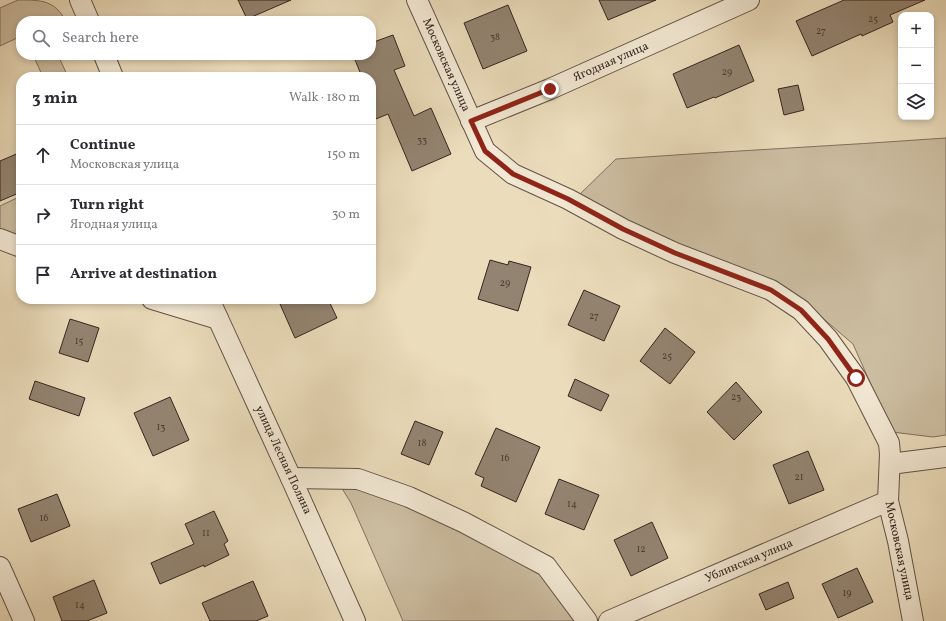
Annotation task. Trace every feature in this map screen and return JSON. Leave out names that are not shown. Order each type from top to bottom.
[{"type":"street","points":[[80,0],[87,16]]},
{"type":"street","name":"Московская улица","points":[[417,0],[485,151],[513,174],[568,199],[623,229],[675,253],[771,290],[801,310],[828,339],[856,378],[888,443],[890,454],[888,501],[898,541],[913,621]]},
{"type":"street","name":"Ягодная улица","points":[[471,121],[550,89],[749,0]]},
{"type":"street","points":[[106,60],[111,72]]},
{"type":"street","points":[[0,239],[16,246]]},
{"type":"street","points":[[168,304],[218,320]]},
{"type":"street","name":"улица Лесная Поляна","points":[[211,304],[355,621]]},
{"type":"street","points":[[890,464],[946,458]]},
{"type":"street","points":[[291,478],[358,479],[409,497],[463,522],[546,566],[587,621]]},
{"type":"street","name":"Ублинская улица","points":[[609,621],[888,501]]},
{"type":"street","points":[[0,566],[24,621]]},
{"type":"shaded area","points":[[18,0],[34,0],[52,5],[62,16],[16,16],[16,38],[0,46],[0,8]]},
{"type":"shaded area","points":[[35,60],[60,60],[66,72],[41,72]]},
{"type":"shaded area","points":[[946,138],[946,435],[933,437],[892,432],[853,344],[790,290],[723,266],[663,242],[579,195],[616,159]]},
{"type":"shaded area","points":[[16,198],[16,237],[0,231],[0,206]]},
{"type":"shaded area","points":[[344,484],[380,493],[472,535],[544,576],[579,621],[403,621],[351,503],[343,490]]},
{"type":"building","points":[[238,0],[291,0],[254,16],[246,16]]},
{"type":"building","points":[[599,0],[656,0],[608,20]]},
{"type":"building","points":[[844,0],[925,0],[890,15],[893,22],[862,36],[861,34],[812,56],[796,21]]},
{"type":"building","points":[[508,5],[527,51],[483,69],[464,23]]},
{"type":"building","points":[[393,35],[405,66],[394,70],[414,116],[431,108],[451,154],[412,171],[388,114],[376,119],[376,72],[360,72],[355,60],[376,60],[376,41]]},
{"type":"building","points":[[739,45],[754,81],[687,108],[673,74]]},
{"type":"building","points":[[798,85],[804,110],[784,115],[778,89]]},
{"type":"building","points":[[16,154],[16,194],[0,201],[0,161]]},
{"type":"building","points":[[490,260],[508,265],[509,261],[531,267],[518,311],[478,299]]},
{"type":"building","points":[[584,290],[620,306],[604,341],[568,325]]},
{"type":"building","points":[[280,304],[330,304],[337,318],[295,338]]},
{"type":"building","points":[[70,319],[99,328],[88,362],[59,353]]},
{"type":"building","points":[[665,328],[695,352],[670,384],[640,361]]},
{"type":"building","points":[[575,379],[609,395],[601,411],[568,396]]},
{"type":"building","points":[[35,381],[85,398],[79,416],[29,399]]},
{"type":"building","points":[[736,382],[762,412],[734,440],[707,412]]},
{"type":"building","points":[[170,397],[189,440],[153,456],[134,413]]},
{"type":"building","points":[[415,421],[443,432],[429,465],[401,454]]},
{"type":"building","points":[[496,428],[540,447],[516,502],[481,486],[484,478],[475,474]]},
{"type":"building","points":[[808,451],[824,490],[789,504],[773,465]]},
{"type":"building","points":[[559,479],[599,495],[584,530],[545,514]]},
{"type":"building","points":[[57,494],[70,526],[31,542],[18,509]]},
{"type":"building","points":[[214,511],[228,541],[224,544],[229,555],[204,567],[204,565],[160,584],[151,563],[194,544],[185,524]]},
{"type":"building","points":[[652,522],[668,558],[631,576],[614,540]]},
{"type":"building","points":[[857,568],[873,602],[838,618],[822,584]]},
{"type":"building","points":[[94,580],[107,613],[87,621],[62,621],[53,597]]},
{"type":"building","points":[[253,581],[268,616],[256,621],[210,621],[202,603]]},
{"type":"building","points":[[788,582],[794,598],[766,610],[759,594]]},
{"type":"route","points":[[550,89],[471,121],[485,151],[513,174],[568,199],[623,229],[675,253],[771,290],[801,310],[828,339],[856,378]]}]
